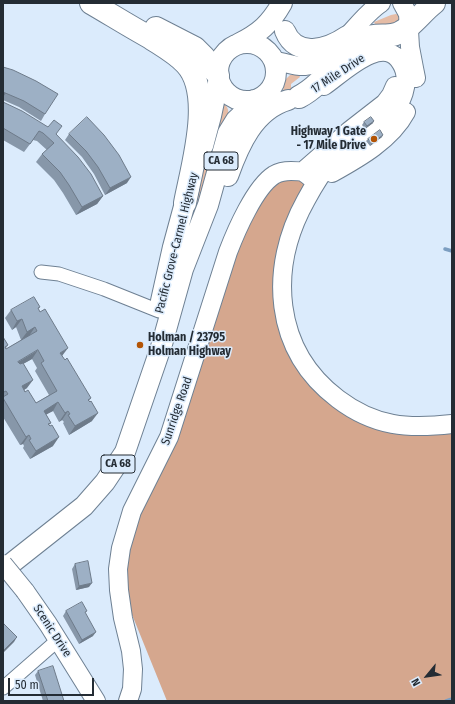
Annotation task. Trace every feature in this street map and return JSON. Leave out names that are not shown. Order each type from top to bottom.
[{"type":"highway","points":[[91,3],[174,54],[187,64],[194,76],[199,98],[199,128],[185,203]]},
{"type":"highway","points":[[105,3],[190,45],[201,54],[218,76]]},
{"type":"highway","points":[[294,98],[313,88],[361,40],[373,36],[397,34],[409,26],[434,3]]},
{"type":"main road","name":"CA 68","points":[[218,76],[218,65],[222,56],[229,49],[258,33],[267,26],[282,3]]},
{"type":"main road","name":"CA 68","points":[[256,99],[269,90],[274,82],[276,67],[274,59],[279,50],[294,3]]},
{"type":"main road","name":"17 Mile Drive","points":[[274,59],[298,66],[310,65],[325,57],[372,10],[381,3]]},
{"type":"main road","points":[[402,3],[408,14],[410,47],[414,68],[415,85],[411,102],[402,118],[383,139],[366,152],[345,166],[309,177],[301,209],[290,233],[282,272],[282,291],[287,328],[297,352],[316,379],[331,394],[349,408],[382,422],[403,426],[452,424]]},
{"type":"main road","points":[[285,31],[288,38],[292,42],[302,48],[309,49],[318,49],[328,46],[347,36]]},
{"type":"main road","points":[[238,44],[248,43],[257,45],[266,50],[274,59]]},
{"type":"main road","name":"17 Mile Drive","points":[[256,99],[275,102],[294,98],[320,89],[369,54],[383,51],[388,57],[393,65],[396,78],[395,87],[388,99],[381,107],[349,131],[309,177]]},
{"type":"main road","name":"Pacific Grove-Carmel Highway","points":[[146,385],[150,354],[168,267],[185,203],[209,125],[218,76]]},
{"type":"main road","points":[[218,76],[224,89],[233,97],[246,101],[256,99]]},
{"type":"main road","points":[[200,228],[219,197],[238,150],[248,133],[265,112],[274,106],[294,98]]},
{"type":"main road","name":"Pacific Grove-Carmel Highway","points":[[3,570],[80,510],[94,496],[116,468],[127,447],[146,385],[162,344],[183,269],[200,228],[215,184],[230,129],[236,120],[256,99]]},
{"type":"main road","name":"Sunridge Road","points":[[128,701],[132,689],[133,660],[121,609],[118,569],[121,548],[128,523],[169,437],[228,252],[238,227],[257,194],[269,178],[283,172],[309,177]]},
{"type":"main road","name":"Scenic Drive","points":[[3,564],[25,592],[58,640],[96,701]]},
{"type":"street","points":[[41,272],[59,274],[104,289],[159,311]]},
{"type":"street","points":[[3,688],[58,640]]},
{"type":"shaded area","points":[[396,14],[402,17],[399,24],[377,28],[374,22]]},
{"type":"shaded area","points":[[290,75],[299,75],[300,77],[291,84],[291,91],[285,93],[283,90],[286,79]]},
{"type":"shaded area","points":[[222,102],[227,108],[228,115],[189,239],[183,234],[191,201]]},
{"type":"shaded area","points":[[273,175],[316,182],[285,255],[294,347],[366,416],[452,424],[452,701],[167,701],[118,580],[224,264]]},
{"type":"building","points":[[3,67],[36,81],[58,94],[45,114],[24,101],[3,92]]},
{"type":"building","points":[[3,102],[22,111],[48,127],[54,120],[62,126],[56,134],[78,157],[91,174],[103,196],[82,207],[60,172],[42,154],[54,143],[39,131],[30,144],[3,128]]},
{"type":"building","points":[[87,117],[104,135],[119,155],[131,177],[110,188],[98,167],[86,151],[69,134]]},
{"type":"building","points":[[371,117],[374,121],[367,126],[364,122]]},
{"type":"building","name":"Highway 1 Gate - 17 Mile Drive","points":[[380,130],[383,135],[372,143],[368,139]]},
{"type":"building","points":[[34,297],[40,307],[38,308],[40,312],[45,309],[68,348],[60,353],[65,360],[67,358],[91,398],[88,400],[90,402],[91,401],[98,413],[75,426],[68,415],[70,414],[68,411],[65,413],[58,402],[44,411],[51,423],[48,424],[50,426],[52,425],[59,437],[36,451],[29,440],[31,439],[29,435],[26,437],[3,398],[8,394],[3,390],[3,337],[8,345],[5,347],[6,349],[37,331],[35,327],[27,332],[22,319],[17,321],[11,310]],"holes":[[[38,350],[44,361],[41,363],[57,391],[36,403],[28,390],[25,392],[22,386],[33,380],[23,363],[20,364],[18,362]]]},
{"type":"building","points":[[88,561],[92,583],[79,586],[75,564]]},
{"type":"building","points":[[82,602],[87,611],[85,612],[96,632],[82,640],[66,611]]},
{"type":"building","points":[[4,624],[17,637],[3,651],[3,625]]},
{"type":"building","points":[[53,666],[64,701],[48,701],[38,671]]},
{"type":"waterway","points":[[445,249],[452,251]]},
{"type":"waterway","points":[[446,701],[452,699]]},
{"type":"place","name":"Highway 1 Gate - 17 Mile Drive","points":[[374,139]]},
{"type":"place","name":"Holman / 23795 Holman Highway","points":[[140,345]]}]
